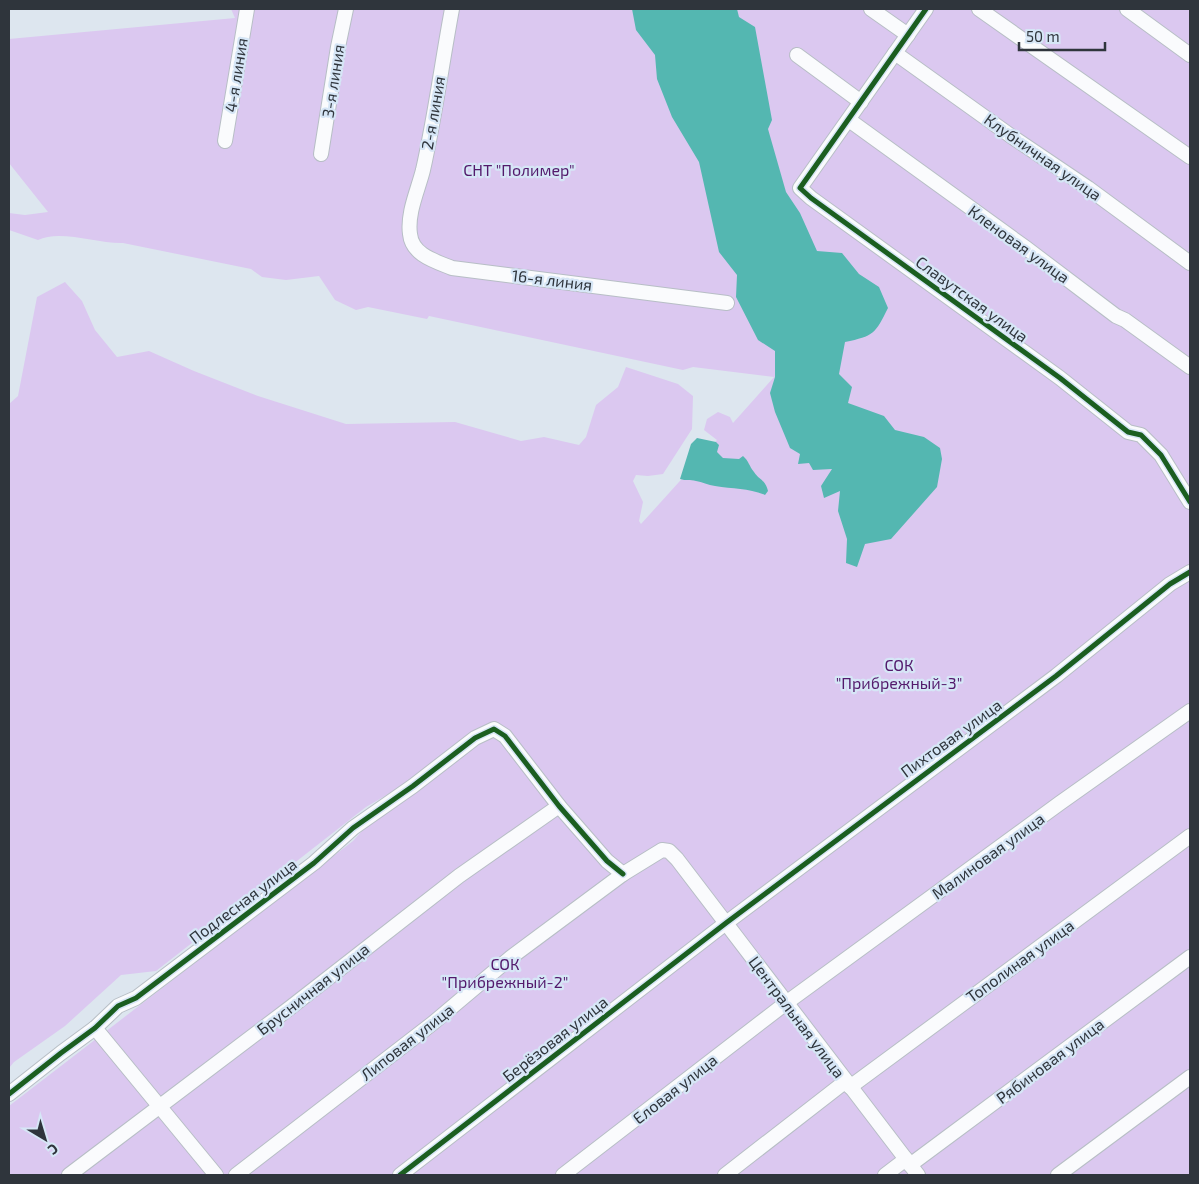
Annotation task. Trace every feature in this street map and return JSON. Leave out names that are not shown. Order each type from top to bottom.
[{"type":"street","name":"4-я линия","points":[[224,141],[247,9]]},
{"type":"street","name":"3-я линия","points":[[321,154],[346,9]]},
{"type":"street","name":"2-я линия","points":[[411,216],[423,170],[452,9]]},
{"type":"street","points":[[871,9],[908,35]]},
{"type":"street","points":[[849,120],[926,9]]},
{"type":"street","points":[[979,9],[1190,158]]},
{"type":"street","points":[[1127,9],[1190,55]]},
{"type":"street","name":"Клубничная улица","points":[[896,53],[1011,136],[1096,194],[1190,263]]},
{"type":"street","points":[[797,55],[861,102]]},
{"type":"street","name":"Славутская улица","points":[[849,120],[800,188],[811,198],[1060,378],[1128,432],[1141,436],[1161,455],[1190,502]]},
{"type":"street","name":"Кленовая улица","points":[[849,120],[1026,248],[1116,316],[1125,320],[1190,367]]},
{"type":"street","name":"16-я линия","points":[[411,216],[410,235],[416,249],[429,259],[452,268],[727,303]]},
{"type":"street","name":"Пихтовая улица","points":[[726,923],[1056,676],[1170,584],[1190,572]]},
{"type":"street","name":"Малиновая улица","points":[[786,1003],[1190,711]]},
{"type":"street","name":"Подлесная улица","points":[[9,1094],[95,1028],[118,1006],[136,998],[314,863],[353,828],[413,786],[475,738],[494,729],[505,736],[559,806]]},
{"type":"street","points":[[559,806],[607,862],[623,874]]},
{"type":"street","name":"Брусничная улица","points":[[69,1175],[460,876],[559,806]]},
{"type":"street","name":"Тополиная улица","points":[[725,1175],[1190,836]]},
{"type":"street","name":"Липовая улица","points":[[236,1175],[433,1023],[510,958],[623,874],[662,850],[669,851],[677,859]]},
{"type":"street","name":"Центральная улица","points":[[677,859],[912,1166]]},
{"type":"street","name":"Берёзовая улица","points":[[400,1175],[726,923]]},
{"type":"street","name":"Рябиновая улица","points":[[885,1175],[912,1166],[1190,957]]},
{"type":"street","name":"Еловая улица","points":[[563,1175],[786,1003]]},
{"type":"street","points":[[95,1028],[216,1175]]},
{"type":"street","points":[[1058,1175],[1190,1077]]},
{"type":"green space","points":[[231,9],[1190,9],[1190,1175],[9,1175],[9,1106],[353,841],[402,786],[366,807],[156,971],[121,975],[65,1026],[14,1062],[9,1068],[9,404],[18,396],[37,297],[65,282],[82,301],[95,330],[117,357],[149,351],[258,396],[346,424],[455,422],[521,441],[544,437],[579,445],[586,437],[596,405],[618,387],[626,367],[678,384],[693,396],[692,429],[663,474],[636,475],[633,481],[643,502],[639,521],[641,524],[717,440],[704,430],[707,419],[718,412],[730,417],[733,423],[774,377],[693,367],[683,370],[429,316],[427,319],[368,307],[356,310],[335,300],[319,276],[286,280],[262,277],[251,269],[123,243],[68,236],[47,237],[38,240],[9,230],[9,213],[25,215],[48,212],[9,163],[9,39],[235,18]]},
{"type":"shaded area","points":[[632,9],[737,9],[739,17],[755,27],[772,120],[768,129],[786,192],[800,213],[817,251],[842,253],[859,274],[879,287],[888,308],[876,329],[862,338],[845,342],[839,374],[852,387],[848,403],[884,416],[895,430],[924,437],[940,448],[942,459],[937,487],[891,539],[865,544],[857,567],[846,563],[847,539],[838,511],[840,491],[824,498],[821,486],[832,469],[813,470],[809,463],[798,464],[800,454],[790,448],[775,412],[770,393],[775,377],[775,351],[758,340],[736,297],[737,275],[719,252],[699,162],[672,117],[657,79],[655,55],[636,30]]},
{"type":"shaded area","points":[[697,438],[716,442],[719,445],[717,452],[723,458],[739,459],[743,456],[756,475],[764,482],[768,491],[765,495],[747,490],[715,486],[694,480],[680,479],[691,444]]},
{"type":"cycle path","points":[[926,9],[800,188],[811,198],[1060,378],[1128,432],[1141,435],[1161,455],[1190,502]]},
{"type":"cycle path","points":[[400,1175],[726,923],[1056,676],[1170,584],[1190,572]]},
{"type":"cycle path","points":[[9,1094],[95,1028],[118,1006],[136,998],[314,863],[353,828],[413,786],[475,738],[494,729],[505,736],[559,806],[607,861],[623,874]]},
{"type":"park label","name":"СНТ \"Полимер\"","points":[[519,170]]},
{"type":"park label","name":"СОК \"Прибрежный-3\"","points":[[899,674]]},
{"type":"park label","name":"СОК \"Прибрежный-2\"","points":[[505,973]]}]
